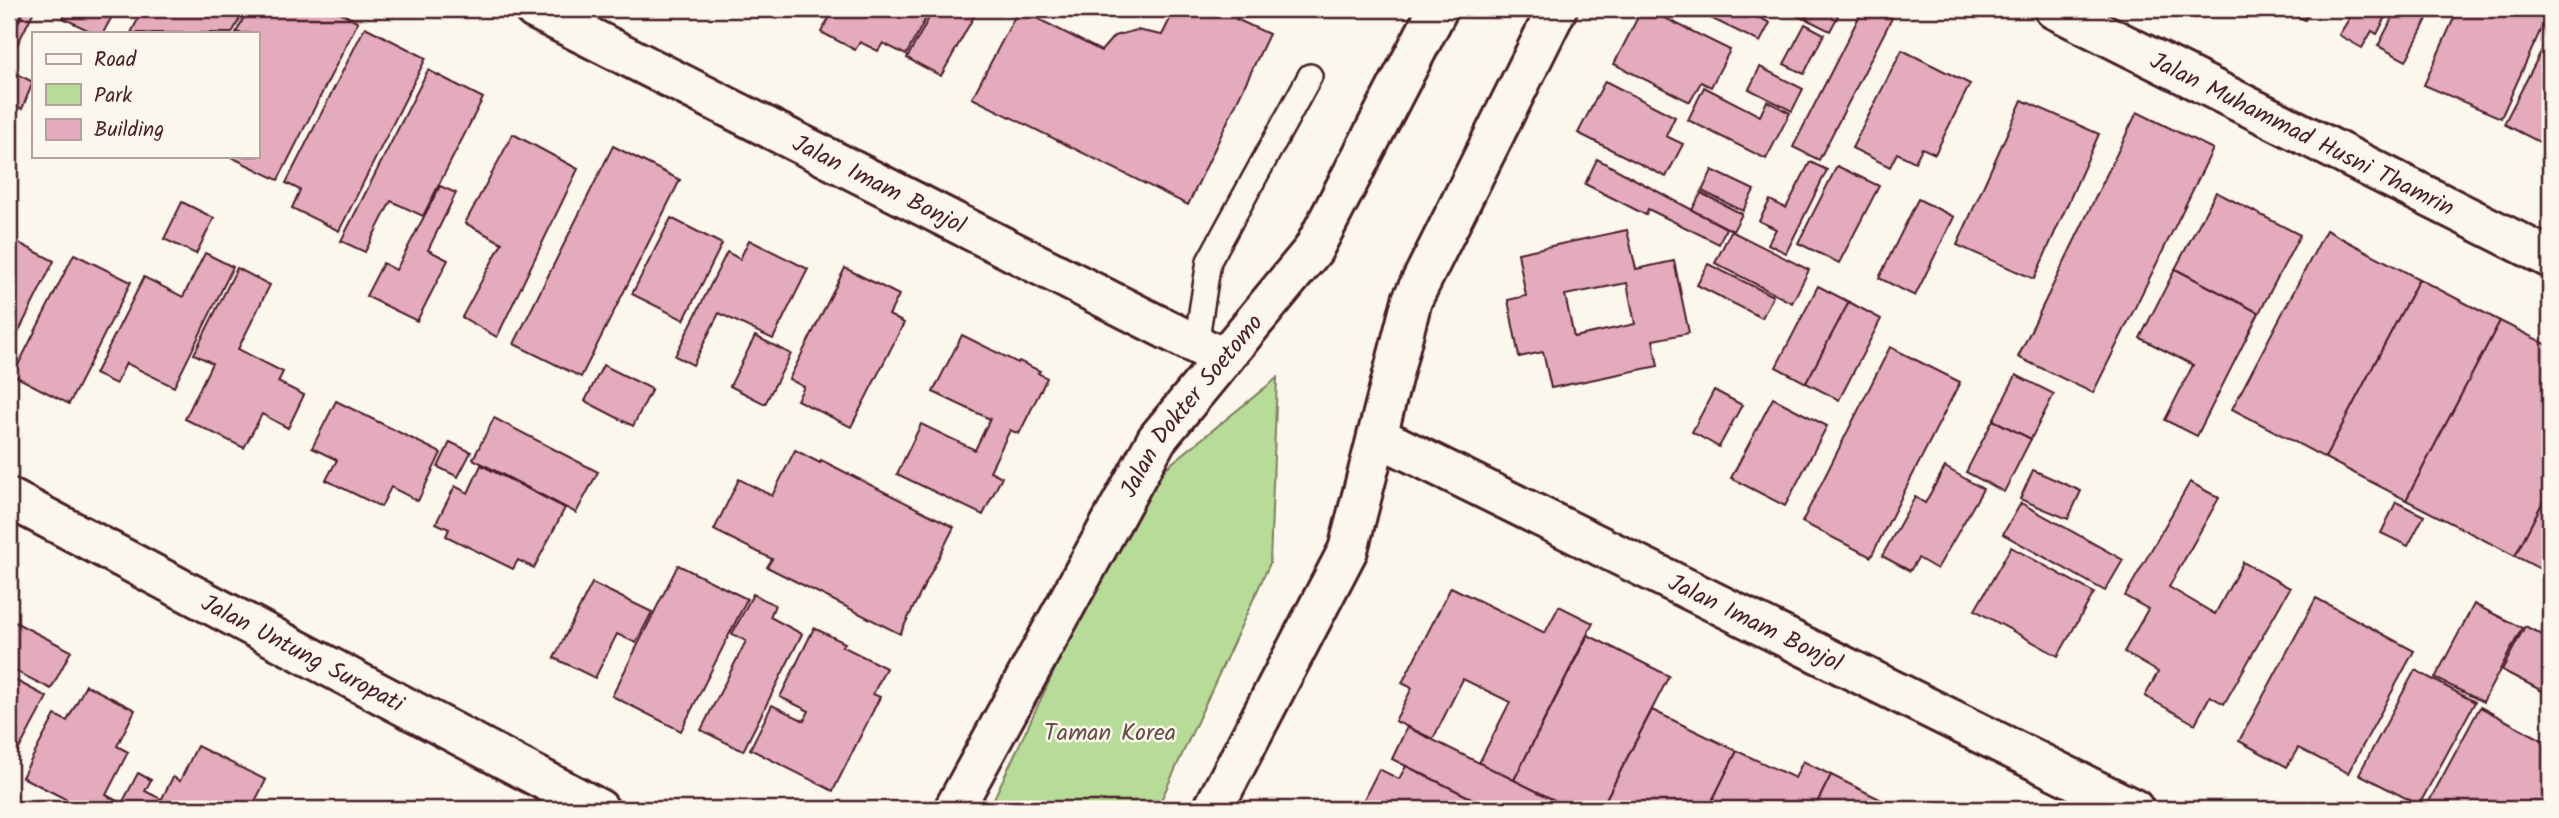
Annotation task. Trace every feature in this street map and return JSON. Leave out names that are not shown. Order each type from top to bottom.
[{"type":"street","name":"Jalan Imam Bonjol","points":[[534,9],[1210,351]]},
{"type":"street","name":"Jalan Dokter Soetomo","points":[[954,809],[1157,439],[1210,351],[1313,250],[1438,9]]},
{"type":"street","points":[[1213,809],[1348,550],[1412,300],[1557,9]]},
{"type":"street","name":"Jalan Muhammad Husni Thamrin","points":[[2054,9],[2550,258]]},
{"type":"street","name":"Jalan Imam Bonjol","points":[[1377,436],[2134,809]]},
{"type":"street","name":"Jalan Untung Suropati","points":[[9,498],[599,809]]},
{"type":"lane","points":[[1210,351],[1209,261],[1310,76]]},
{"type":"green space","name":"Taman Korea","points":[[1277,378],[1270,563],[1157,809],[989,809],[1140,489]]},
{"type":"building","points":[[9,9],[23,9],[9,37]]},
{"type":"building","points":[[25,9],[35,9],[9,61],[9,40]]},
{"type":"building","points":[[67,9],[116,9],[104,32],[92,32],[63,18]]},
{"type":"building","points":[[143,9],[245,9],[233,32],[132,32]]},
{"type":"building","points":[[248,9],[334,9],[358,22],[278,180],[233,158],[259,158],[259,32],[236,32]]},
{"type":"building","points":[[834,9],[931,9],[906,55],[883,43],[878,51],[860,42],[855,50],[821,32]]},
{"type":"building","points":[[934,9],[978,9],[941,76],[907,58]]},
{"type":"building","points":[[1019,9],[1101,51],[1114,36],[1137,30],[1162,35],[1175,9],[1242,9],[1236,19],[1269,34],[1188,205],[972,98]]},
{"type":"building","points":[[1642,9],[1647,9],[1730,50],[1711,87],[1701,82],[1690,102],[1614,64]]},
{"type":"building","points":[[1692,9],[1753,9],[1751,13],[1770,23],[1760,42]]},
{"type":"building","points":[[1809,9],[1804,19],[1787,11]]},
{"type":"building","points":[[1812,9],[1823,9],[1838,16],[1830,31],[1806,19]]},
{"type":"building","points":[[1863,9],[1874,9],[1892,18],[1819,160],[1793,147]]},
{"type":"building","points":[[2281,9],[2310,9],[2305,20]]},
{"type":"building","points":[[2342,9],[2390,9],[2377,34],[2372,31],[2362,48],[2339,35],[2349,19],[2339,13]]},
{"type":"building","points":[[2397,9],[2432,9],[2406,61],[2378,46]]},
{"type":"building","points":[[2458,9],[2550,9],[2501,118],[2424,85]]},
{"type":"building","points":[[1805,24],[1824,34],[1804,74],[1784,64]]},
{"type":"building","points":[[365,27],[426,58],[339,231],[292,208],[300,190],[286,183]]},
{"type":"building","points":[[2550,34],[2550,134],[2545,145],[2504,124]]},
{"type":"building","points":[[1902,50],[1970,84],[1935,154],[1922,148],[1915,162],[1897,153],[1890,167],[1852,148]]},
{"type":"building","points":[[1760,67],[1803,89],[1792,111],[1749,89]]},
{"type":"building","points":[[9,70],[32,82],[32,84],[22,109],[9,102]]},
{"type":"building","points":[[428,70],[483,98],[423,216],[391,201],[365,252],[341,241]]},
{"type":"building","points":[[1605,81],[1675,117],[1666,136],[1683,144],[1666,177],[1578,133]]},
{"type":"building","points":[[1704,87],[1760,116],[1767,101],[1790,113],[1766,159],[1688,120]]},
{"type":"building","points":[[2022,100],[2099,134],[2034,279],[1957,245]]},
{"type":"building","points":[[2137,112],[2213,149],[2093,393],[2018,357]]},
{"type":"building","points":[[513,134],[578,169],[497,337],[462,317],[502,243],[465,223]]},
{"type":"building","points":[[613,146],[680,180],[581,377],[514,344]]},
{"type":"building","points":[[1597,159],[1726,228],[1719,244],[1648,209],[1646,215],[1585,184]]},
{"type":"building","points":[[1810,162],[1827,170],[1786,253],[1768,244],[1776,229],[1759,221],[1770,200],[1786,208]]},
{"type":"building","points":[[1837,166],[1879,186],[1839,263],[1798,243]]},
{"type":"building","points":[[1712,170],[1754,190],[1743,211],[1702,191]]},
{"type":"building","points":[[440,186],[456,193],[428,250],[448,260],[417,321],[366,296],[383,263],[396,270]]},
{"type":"building","points":[[2216,192],[2300,235],[2259,313],[2175,269]]},
{"type":"building","points":[[1701,193],[1742,214],[1733,231],[1692,210]]},
{"type":"building","points":[[1918,199],[1954,217],[1915,296],[1879,278]]},
{"type":"building","points":[[182,202],[214,218],[196,254],[164,239]]},
{"type":"building","points":[[671,218],[722,244],[684,320],[632,294]]},
{"type":"building","points":[[1627,230],[1636,269],[1674,261],[1689,333],[1653,340],[1658,366],[1551,388],[1543,352],[1519,357],[1508,300],[1526,296],[1518,253]],"holes":[[[1627,283],[1635,324],[1574,337],[1565,295]]]},
{"type":"building","points":[[2326,230],[2419,279],[2325,458],[2232,409]]},
{"type":"building","points":[[1731,231],[1809,270],[1792,303],[1715,263]]},
{"type":"building","points":[[9,238],[54,261],[9,351]]},
{"type":"building","points":[[749,240],[808,269],[773,339],[719,313],[693,365],[675,356],[727,252],[740,259]]},
{"type":"building","points":[[205,253],[233,267],[174,387],[126,363],[116,384],[95,374],[144,277],[183,297]]},
{"type":"building","points":[[74,254],[131,282],[69,404],[13,375]]},
{"type":"building","points":[[1708,264],[1773,296],[1762,318],[1697,285]]},
{"type":"building","points":[[237,268],[270,285],[238,349],[283,372],[278,382],[304,395],[288,428],[262,414],[244,448],[185,419],[212,363],[194,354]]},
{"type":"building","points":[[845,268],[899,295],[889,315],[904,323],[851,427],[797,400],[804,387],[789,379]]},
{"type":"building","points":[[2175,269],[2259,313],[2197,436],[2165,420],[2193,365],[2140,338]]},
{"type":"building","points":[[2419,279],[2500,321],[2406,500],[2325,458]]},
{"type":"building","points":[[1818,286],[1849,302],[1806,383],[1776,367]]},
{"type":"building","points":[[1849,302],[1881,319],[1839,400],[1806,383]]},
{"type":"building","points":[[2500,321],[2550,346],[2550,488],[2515,556],[2406,500]]},
{"type":"building","points":[[962,335],[1040,371],[1038,373],[1047,378],[1019,434],[1010,430],[990,471],[1002,477],[983,515],[897,474],[921,424],[975,450],[990,419],[933,392]]},
{"type":"building","points":[[755,336],[791,354],[765,404],[730,386]]},
{"type":"building","points":[[1890,347],[1960,382],[1871,557],[1802,522]]},
{"type":"building","points":[[603,365],[652,389],[633,426],[585,401]]},
{"type":"building","points":[[2016,375],[2054,394],[2031,439],[1993,420]]},
{"type":"building","points":[[1714,390],[1742,405],[1719,447],[1692,432]]},
{"type":"building","points":[[1773,398],[1827,426],[1785,506],[1731,478]]},
{"type":"building","points":[[336,401],[441,453],[418,501],[391,487],[381,507],[326,480],[337,460],[312,448]]},
{"type":"building","points":[[494,418],[598,472],[576,513],[473,459]]},
{"type":"building","points":[[1993,420],[2031,439],[2004,492],[1966,472]]},
{"type":"building","points":[[450,442],[471,452],[458,477],[438,467]]},
{"type":"building","points":[[795,450],[820,463],[821,460],[954,527],[900,634],[767,567],[772,559],[714,530],[739,479],[772,496]]},
{"type":"building","points":[[481,465],[565,508],[534,568],[518,560],[513,569],[446,536],[449,529],[436,523],[455,486],[468,493]]},
{"type":"building","points":[[1945,467],[1983,489],[1937,569],[1918,558],[1910,571],[1882,556],[1915,497],[1925,503]]},
{"type":"building","points":[[2033,470],[2081,491],[2068,519],[2020,499]]},
{"type":"building","points":[[2190,482],[2219,498],[2169,587],[2215,614],[2243,562],[2290,588],[2224,704],[2210,696],[2195,724],[2145,696],[2158,672],[2124,652],[2148,609],[2125,596]]},
{"type":"building","points":[[2550,488],[2550,574],[2515,556]]},
{"type":"building","points":[[2396,502],[2424,516],[2408,546],[2381,533]]},
{"type":"building","points":[[2021,503],[2123,560],[2105,591],[2003,534]]},
{"type":"building","points":[[2011,547],[2094,593],[2058,656],[1975,610]]},
{"type":"building","points":[[678,565],[747,599],[681,731],[612,696]]},
{"type":"building","points":[[592,583],[652,612],[636,643],[617,634],[595,678],[554,658]]},
{"type":"building","points":[[1451,587],[1545,633],[1559,606],[1593,623],[1514,780],[1479,763],[1510,702],[1463,679],[1433,739],[1395,721],[1412,688],[1402,683]]},
{"type":"building","points":[[753,594],[775,605],[770,617],[802,634],[743,751],[701,730],[746,641],[732,634]]},
{"type":"building","points":[[2316,598],[2414,651],[2348,773],[2298,748],[2287,767],[2239,741]]},
{"type":"building","points":[[2474,604],[2522,628],[2483,702],[2435,678]]},
{"type":"building","points":[[9,619],[71,651],[51,689],[9,668]]},
{"type":"building","points":[[2525,626],[2550,639],[2550,695],[2502,670]]},
{"type":"building","points":[[814,628],[845,643],[842,646],[886,668],[873,694],[880,697],[833,791],[750,749],[772,705],[804,721],[809,711],[780,697]]},
{"type":"building","points":[[1588,635],[1669,676],[1601,809],[1572,809],[1514,780]]},
{"type":"building","points":[[2415,670],[2475,702],[2419,805],[2359,774]]},
{"type":"building","points":[[9,677],[47,697],[17,753],[9,749]]},
{"type":"building","points":[[86,685],[135,710],[117,746],[128,752],[106,795],[119,802],[116,809],[85,809],[22,777],[55,715],[67,721]]},
{"type":"building","points":[[2480,707],[2550,744],[2548,809],[2425,809]]},
{"type":"building","points":[[1652,710],[1737,751],[1708,809],[1601,809]]},
{"type":"building","points":[[1407,727],[1572,809],[1493,809],[1392,759]]},
{"type":"building","points":[[197,746],[266,780],[251,809],[157,808],[173,777],[180,781]]},
{"type":"building","points":[[1737,751],[1795,778],[1803,761],[1831,775],[1814,809],[1708,809]]},
{"type":"building","points":[[1406,766],[1493,809],[1359,809],[1379,769],[1399,779]]},
{"type":"building","points":[[138,773],[151,780],[145,791],[161,799],[156,809],[119,809]]},
{"type":"building","points":[[1831,775],[1900,809],[1814,809]]}]
